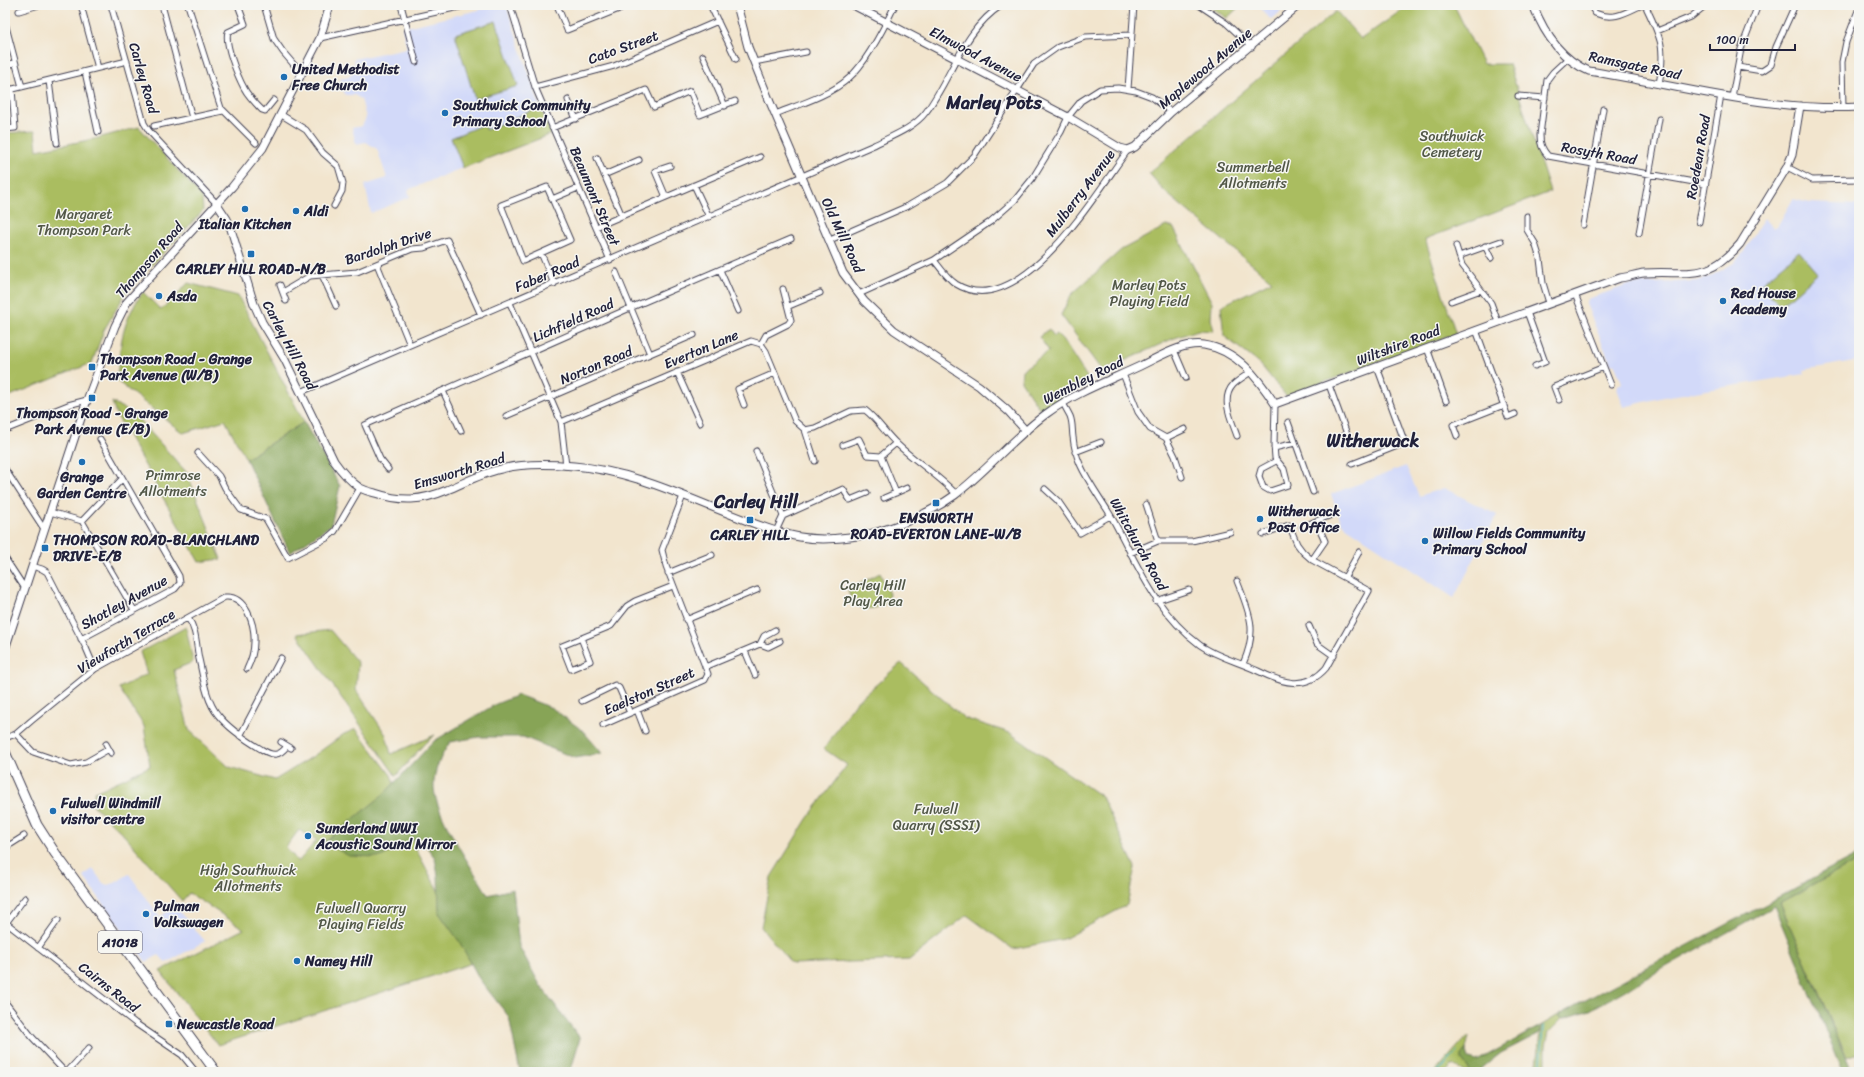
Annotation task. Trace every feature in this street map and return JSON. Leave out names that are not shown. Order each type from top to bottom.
[{"type":"highway","name":"A1018","points":[[5,752],[37,825],[55,853],[211,1070]]},
{"type":"highway","name":"A1018","points":[[5,761],[16,778]]},
{"type":"street","points":[[18,10],[39,5]]},
{"type":"street","points":[[81,5],[98,68]]},
{"type":"street","name":"Carley Road","points":[[111,5],[144,123],[149,131],[217,204]]},
{"type":"street","points":[[162,5],[192,118]]},
{"type":"street","points":[[188,5],[219,103],[223,111],[256,143]]},
{"type":"street","points":[[238,5],[244,24],[228,32],[228,46],[244,88],[254,102],[265,111],[274,100]]},
{"type":"street","points":[[264,5],[274,39],[283,52],[302,73]]},
{"type":"street","name":"Thompson Road","points":[[5,649],[24,587],[87,400],[115,326],[127,302],[217,204],[250,166],[263,148],[320,38],[330,5]]},
{"type":"street","points":[[401,5],[416,62]]},
{"type":"street","points":[[320,38],[468,5]]},
{"type":"street","name":"Beaumont Street","points":[[510,5],[535,87],[610,260]]},
{"type":"street","points":[[557,5],[567,30],[593,20],[615,8],[629,5]]},
{"type":"street","points":[[710,5],[736,59]]},
{"type":"street","name":"Old Mill Road","points":[[737,5],[748,47],[801,176],[843,272],[859,294],[894,330],[979,386],[1008,411],[1026,431]]},
{"type":"street","name":"Elmwood Avenue","points":[[853,5],[1068,117],[1120,148],[1128,150]]},
{"type":"street","points":[[775,114],[827,92],[849,78],[860,65],[887,22],[895,5]]},
{"type":"street","name":"Faber Road","points":[[301,392],[709,217],[874,145],[905,129],[925,113],[956,58],[983,20],[1001,5]]},
{"type":"street","points":[[1128,90],[1134,5]]},
{"type":"street","points":[[1199,5],[1226,23],[1252,47]]},
{"type":"street","name":"Maplewood Avenue","points":[[1128,150],[1135,146],[1171,112],[1252,47],[1299,5]]},
{"type":"street","name":"Ramsgate Road","points":[[1533,5],[1550,38],[1567,59],[1578,67],[1589,71],[1732,97],[1800,106],[1843,108],[1859,107]]},
{"type":"street","points":[[1590,5],[1595,13],[1609,18],[1618,16],[1642,5]]},
{"type":"street","points":[[1645,5],[1657,31],[1662,48],[1659,84]]},
{"type":"street","points":[[1657,31],[1690,17],[1706,5]]},
{"type":"street","points":[[1732,97],[1746,34],[1758,5]]},
{"type":"street","points":[[1738,67],[1762,71],[1771,65],[1776,47],[1795,5]]},
{"type":"street","points":[[1843,108],[1842,62],[1846,42],[1859,8]]},
{"type":"street","name":"Cato Street","points":[[535,87],[614,66],[718,21]]},
{"type":"street","points":[[5,22],[22,87]]},
{"type":"street","points":[[830,240],[908,206],[947,183],[974,156],[1034,64],[1058,47],[1085,37],[1131,35]]},
{"type":"street","points":[[754,62],[806,52]]},
{"type":"street","points":[[703,56],[725,106]]},
{"type":"street","name":"Rosyth Road","points":[[1567,59],[1552,72],[1548,80],[1540,135],[1540,143],[1548,156],[1705,184]]},
{"type":"street","points":[[5,91],[127,61]]},
{"type":"street","points":[[5,67],[15,62]]},
{"type":"street","points":[[86,72],[98,132]]},
{"type":"street","points":[[5,74],[7,82]]},
{"type":"street","points":[[49,81],[57,143]]},
{"type":"street","points":[[5,129],[15,128],[12,89]]},
{"type":"street","points":[[552,128],[646,90],[654,107],[690,91],[700,116],[735,101]]},
{"type":"street","points":[[859,294],[934,260],[990,222],[1016,200],[1036,173],[1061,132],[1068,117],[1081,101],[1100,90],[1136,90],[1152,97],[1171,112]]},
{"type":"street","name":"Roedean Road","points":[[1699,222],[1721,95]]},
{"type":"street","points":[[1518,96],[1545,98]]},
{"type":"street","points":[[568,100],[576,119]]},
{"type":"street","name":"Wiltshire Road","points":[[1275,404],[1620,278],[1644,273],[1682,274],[1700,272],[1714,267],[1731,254],[1740,244],[1787,167],[1792,155],[1800,106]]},
{"type":"street","points":[[1583,225],[1603,109]]},
{"type":"street","points":[[154,126],[223,111]]},
{"type":"street","points":[[280,114],[306,130],[323,153],[338,166],[343,183],[342,191],[334,206]]},
{"type":"street","points":[[1638,233],[1659,119]]},
{"type":"street","name":"Mulberry Avenue","points":[[934,260],[947,277],[957,285],[974,291],[998,289],[1024,277],[1045,257],[1080,217],[1128,150]]},
{"type":"street","points":[[596,228],[760,157]]},
{"type":"street","points":[[597,158],[622,216]]},
{"type":"street","points":[[604,175],[639,160]]},
{"type":"street","points":[[666,197],[655,171],[670,166]]},
{"type":"street","points":[[1787,167],[1812,180],[1859,179]]},
{"type":"street","points":[[694,185],[709,217]]},
{"type":"street","points":[[547,187],[570,240],[541,253],[523,261],[501,205],[547,187]]},
{"type":"street","points":[[552,199],[578,188]]},
{"type":"street","name":"Carley Hill Road","points":[[217,204],[227,219],[254,304],[262,322],[285,360],[334,461],[343,473],[360,488]]},
{"type":"street","points":[[1527,216],[1527,230],[1535,243],[1540,259],[1543,283],[1549,303]]},
{"type":"street","name":"Lichfield Road","points":[[388,469],[380,459],[365,425],[631,307],[791,239]]},
{"type":"street","name":"Bardolph Drive","points":[[283,292],[310,276],[348,274],[377,264],[412,249],[424,248],[448,240],[481,315]]},
{"type":"street","points":[[1459,256],[1501,241]]},
{"type":"street","points":[[1456,246],[1462,265],[1491,303],[1498,322]]},
{"type":"street","points":[[1485,246],[1491,258]]},
{"type":"street","points":[[541,253],[554,284]]},
{"type":"street","points":[[377,264],[410,345]]},
{"type":"street","points":[[720,270],[738,311]]},
{"type":"street","points":[[616,272],[650,354]]},
{"type":"street","points":[[322,275],[336,306]]},
{"type":"street","points":[[280,285],[286,301]]},
{"type":"street","points":[[761,344],[766,335],[788,324],[791,320],[789,306],[783,289]]},
{"type":"street","points":[[1451,301],[1481,290]]},
{"type":"street","points":[[789,306],[820,293]]},
{"type":"street","points":[[1575,294],[1611,385]]},
{"type":"street","points":[[510,303],[561,422],[566,466]]},
{"type":"street","points":[[1527,312],[1546,362],[1535,366]]},
{"type":"street","points":[[1476,330],[1508,416],[1515,414]]},
{"type":"street","name":"Norton Road","points":[[506,416],[694,334]]},
{"type":"street","name":"Everton Lane","points":[[561,422],[751,341],[761,344],[766,351],[795,421],[805,430],[815,461]]},
{"type":"street","name":"Wembley Road","points":[[866,534],[897,525],[927,511],[956,494],[1048,412],[1063,403],[1174,350],[1188,345],[1204,345],[1231,356],[1259,380],[1275,404]]},
{"type":"street","points":[[1427,348],[1446,401]]},
{"type":"street","points":[[1174,350],[1186,378]]},
{"type":"street","points":[[1352,464],[1405,443],[1377,367]]},
{"type":"street","points":[[1559,400],[1554,387],[1604,367]]},
{"type":"street","points":[[677,372],[700,423]]},
{"type":"street","points":[[1237,436],[1228,413],[1227,395],[1232,386],[1251,372]]},
{"type":"street","points":[[744,405],[738,389],[775,373]]},
{"type":"street","points":[[1124,374],[1138,412],[1150,429],[1166,438],[1175,456],[1182,477]]},
{"type":"street","points":[[1329,385],[1349,443]]},
{"type":"street","points":[[443,391],[461,431]]},
{"type":"street","points":[[5,430],[68,405],[87,400]]},
{"type":"street","name":"Whitchurch Road","points":[[1063,403],[1071,417],[1075,452],[1082,468],[1156,600],[1181,628],[1200,645],[1243,664],[1274,680],[1296,684],[1307,683],[1322,673],[1334,656]]},
{"type":"street","points":[[1275,404],[1274,448],[1276,461],[1284,469],[1288,485],[1270,491],[1263,487],[1259,476],[1261,470],[1276,461]]},
{"type":"street","points":[[1457,436],[1453,425],[1504,406]]},
{"type":"street","points":[[805,430],[815,428],[852,411],[865,410],[896,443],[943,481],[956,494]]},
{"type":"street","points":[[1288,422],[1313,492]]},
{"type":"street","points":[[1166,438],[1185,430]]},
{"type":"street","points":[[1334,440],[1347,434]]},
{"type":"street","name":"Shotley Avenue","points":[[82,639],[175,589],[180,583],[179,576],[100,439]]},
{"type":"street","points":[[843,445],[859,440],[867,455],[881,456],[896,443]]},
{"type":"street","points":[[1075,452],[1101,442]]},
{"type":"street","points":[[1274,448],[1295,443]]},
{"type":"street","points":[[756,451],[783,516]]},
{"type":"street","points":[[198,453],[219,476],[225,488],[241,510],[266,519],[288,558],[327,538],[335,530],[360,488]]},
{"type":"street","points":[[881,456],[896,493]]},
{"type":"street","name":"Emsworth Road","points":[[360,488],[386,497],[406,500],[426,497],[500,469],[524,466],[566,466],[600,469],[629,476],[776,531],[801,537],[833,539],[866,534]]},
{"type":"street","points":[[5,469],[44,529]]},
{"type":"street","points":[[82,521],[122,479]]},
{"type":"street","points":[[884,498],[907,488]]},
{"type":"street","points":[[776,531],[783,516],[843,489],[850,500],[867,493]]},
{"type":"street","points":[[1045,489],[1058,501],[1080,533],[1110,516]]},
{"type":"street","points":[[683,496],[662,550],[668,573],[705,667],[760,644],[764,636],[775,630]]},
{"type":"street","points":[[1146,504],[1158,541]]},
{"type":"street","points":[[50,512],[82,521],[134,610]]},
{"type":"street","points":[[1302,527],[1329,516]]},
{"type":"street","points":[[1312,560],[1325,541],[1316,521]]},
{"type":"street","points":[[1263,534],[1289,525],[1296,544],[1312,560],[1369,591],[1334,656],[1317,644],[1309,626]]},
{"type":"street","points":[[1130,553],[1158,541],[1192,541],[1230,532]]},
{"type":"street","points":[[1345,577],[1359,552]]},
{"type":"street","points":[[668,573],[712,555]]},
{"type":"street","points":[[5,558],[24,587]]},
{"type":"street","points":[[32,566],[42,568],[47,572],[82,639],[95,670]]},
{"type":"street","points":[[1237,581],[1249,612],[1252,634],[1249,650],[1243,664]]},
{"type":"street","points":[[580,638],[590,661],[571,669],[562,646],[580,638],[611,626],[627,606],[673,586]]},
{"type":"street","points":[[686,620],[757,590]]},
{"type":"street","points":[[1156,600],[1189,590]]},
{"type":"street","name":"Viewforth Terrace","points":[[5,738],[16,734],[95,670],[225,597],[233,597],[245,606],[252,625],[255,643],[247,669]]},
{"type":"street","points":[[188,618],[194,629],[199,659],[214,709],[218,715],[240,736],[272,755],[282,753],[289,747],[281,742]]},
{"type":"street","points":[[760,644],[768,647],[780,642]]},
{"type":"street","points":[[745,651],[755,674]]},
{"type":"street","points":[[240,736],[281,658]]},
{"type":"street","name":"Eaelston Street","points":[[602,725],[705,680],[708,674],[705,667]]},
{"type":"street","points":[[582,700],[615,685],[619,688],[630,713]]},
{"type":"street","points":[[637,710],[645,731]]},
{"type":"street","points":[[16,734],[38,756],[71,765],[86,762],[110,751],[106,744]]},
{"type":"street","points":[[5,848],[24,836]]},
{"type":"street","points":[[6,923],[26,898]]},
{"type":"street","points":[[38,948],[58,920]]},
{"type":"street","name":"Cairns Road","points":[[6,923],[135,1023],[182,1055],[196,1072]]},
{"type":"street","points":[[5,1002],[32,1036],[66,1072],[89,1048]]},
{"type":"shaded area","name":"Southwick Community Primary School","points":[[500,5],[506,5],[540,107],[486,130],[496,154],[408,190],[410,197],[371,213],[365,185],[387,178],[377,149],[366,142],[356,144],[352,128],[362,126],[366,118],[361,99],[354,95],[345,95],[340,79],[349,77],[356,68],[353,59],[407,48],[402,28]]},
{"type":"shaded area","points":[[1258,5],[1288,5],[1271,20]]},
{"type":"shaded area","name":"Red House Academy","points":[[1793,199],[1810,203],[1859,205],[1859,360],[1804,370],[1805,374],[1664,397],[1624,407],[1616,386],[1622,383],[1615,364],[1611,365],[1586,304],[1587,299],[1631,284],[1697,281],[1709,277],[1734,263],[1743,253],[1764,218],[1774,228],[1778,225]]},
{"type":"shaded area","name":"Willow Fields Community Primary School","points":[[1406,466],[1419,496],[1444,488],[1497,515],[1454,598],[1342,524],[1331,494]]},
{"type":"shaded area","points":[[93,869],[103,883],[107,885],[115,883],[129,874],[160,917],[175,906],[205,941],[166,963],[159,955],[146,962],[83,876]]},
{"type":"green space","points":[[1207,5],[1241,5],[1227,18]]},
{"type":"green space","points":[[1409,5],[1454,5],[1483,64],[1509,64],[1550,192],[1425,239],[1456,334],[1286,396],[1260,364],[1224,336],[1221,306],[1272,281],[1165,192],[1149,173],[1336,11],[1361,39]]},
{"type":"green space","points":[[496,21],[518,86],[475,99],[455,34]]},
{"type":"green space","points":[[540,107],[552,134],[463,168],[451,138],[484,124],[486,130]]},
{"type":"green space","name":"Margaret Thompson Park","points":[[139,127],[202,197],[203,211],[127,291],[104,330],[92,363],[5,398],[5,133],[35,131],[37,150],[94,139]]},
{"type":"green space","name":"Marley Pots Playing Field","points":[[1166,226],[1173,227],[1212,303],[1211,319],[1214,331],[1198,330],[1172,339],[1102,371],[1061,315],[1071,295],[1121,250]]},
{"type":"green space","points":[[1799,251],[1818,273],[1780,306],[1761,284]]},
{"type":"green space","points":[[188,283],[238,296],[304,422],[246,459],[225,420],[183,433],[117,381],[119,357],[126,324],[143,292],[161,310]]},
{"type":"green space","points":[[1049,329],[1054,336],[1057,334],[1062,339],[1087,377],[1078,388],[1040,410],[1021,381],[1022,370],[1049,351],[1039,337]]},
{"type":"green space","name":"Primrose Allotments","points":[[112,402],[135,415],[187,473],[221,559],[199,562],[115,412]]},
{"type":"green space","points":[[304,422],[340,486],[331,525],[290,553],[246,459]]},
{"type":"green space","name":"Carley Hill Play Area","points":[[880,573],[889,594],[887,603],[869,609],[858,606],[854,603],[848,590]]},
{"type":"green space","name":"Fulwell Quarry Playing Fields","points":[[186,627],[193,662],[174,670],[189,730],[229,767],[275,780],[312,757],[344,734],[356,729],[391,775],[417,851],[476,962],[218,1045],[160,971],[244,929],[189,893],[182,901],[122,833],[92,804],[95,792],[150,766],[144,726],[119,688],[147,674],[140,652]],"holes":[[[299,830],[317,840],[298,862],[286,847]]]},
{"type":"green space","points":[[330,630],[358,663],[356,690],[386,735],[391,754],[435,735],[425,743],[396,776],[297,634]]},
{"type":"green space","name":"Fulwell Quarry (SSSI)","points":[[901,663],[964,718],[1010,733],[1102,797],[1135,867],[1127,905],[1064,939],[1013,949],[967,915],[909,960],[792,964],[761,927],[771,877],[807,819],[847,765],[824,749],[854,704]]},
{"type":"green space","points":[[518,695],[552,708],[582,730],[602,753],[575,758],[523,737],[479,737],[450,742],[438,764],[434,788],[436,800],[448,827],[488,895],[513,889],[519,946],[540,985],[580,1038],[571,1070],[564,1072],[520,1072],[509,1017],[480,980],[459,941],[439,913],[438,876],[435,858],[419,837],[381,857],[349,856],[324,842],[382,796],[434,741],[496,704]]},
{"type":"green space","points":[[1859,854],[1859,860],[1780,903],[1852,1072],[1843,1072],[1774,906],[1590,1010],[1562,1019],[1560,1017],[1560,1014],[1565,1011]]},
{"type":"green space","points":[[1859,860],[1859,1053],[1847,1058],[1780,903]]},
{"type":"green space","points":[[1560,1014],[1562,1019],[1549,1032],[1546,1046],[1546,1072],[1536,1072],[1542,1025]]},
{"type":"green space","points":[[1542,1025],[1540,1033],[1501,1053],[1481,1069],[1481,1072],[1471,1072],[1461,1059],[1466,1049],[1469,1059],[1477,1061]]},
{"type":"green space","points":[[1469,1036],[1466,1049],[1461,1059],[1471,1072],[1466,1072],[1453,1065],[1446,1072],[1435,1072],[1460,1044]]},
{"type":"waterway","points":[[1540,1072],[1544,1026]]},
{"type":"waterway","points":[[1438,1072],[1458,1051]]},
{"type":"railway","points":[[5,1065],[11,1072]]},
{"type":"place","name":"United Methodist Free Church","points":[[284,77]]},
{"type":"place","name":"Southwick Community Primary School","points":[[445,113]]},
{"type":"place","name":"Italian Kitchen","points":[[245,209]]},
{"type":"place","name":"Aldi","points":[[296,211]]},
{"type":"place","name":"CARLEY HILL ROAD-N/B","points":[[251,254]]},
{"type":"place","name":"Asda","points":[[159,296]]},
{"type":"place","name":"Red House Academy","points":[[1723,301]]},
{"type":"place","name":"Thompson Road - Grange Park Avenue (W/B)","points":[[92,367]]},
{"type":"place","name":"Thompson Road - Grange Park Avenue (E/B)","points":[[92,398]]},
{"type":"place","name":"Grange Garden Centre","points":[[82,462]]},
{"type":"place","name":"EMSWORTH ROAD-EVERTON LANE-W/B","points":[[936,503]]},
{"type":"place","name":"Witherwack Post Office","points":[[1260,519]]},
{"type":"place","name":"CARLEY HILL","points":[[750,520]]},
{"type":"place","name":"Willow Fields Community Primary School","points":[[1425,541]]},
{"type":"place","name":"THOMPSON ROAD-BLANCHLAND DRIVE-E/B","points":[[45,548]]},
{"type":"place","name":"Fulwell Windmill visitor centre","points":[[53,811]]},
{"type":"place","name":"Sunderland WWI Acoustic Sound Mirror","points":[[308,836]]},
{"type":"place","name":"Pulman Volkswagen","points":[[146,914]]},
{"type":"place","name":"Namey Hill","points":[[297,961]]},
{"type":"place","name":"Newcastle Road","points":[[169,1024]]},
{"type":"district","name":"Marley Pots","points":[[994,103]]},
{"type":"district","name":"Witherwack","points":[[1373,441]]},
{"type":"district","name":"Carley Hill","points":[[756,502]]},
{"type":"park label","name":"Southwick Cemetery","points":[[1452,144]]},
{"type":"park label","name":"Summerbell Allotments","points":[[1253,176]]},
{"type":"park label","name":"High Southwick Allotments","points":[[248,878]]}]
